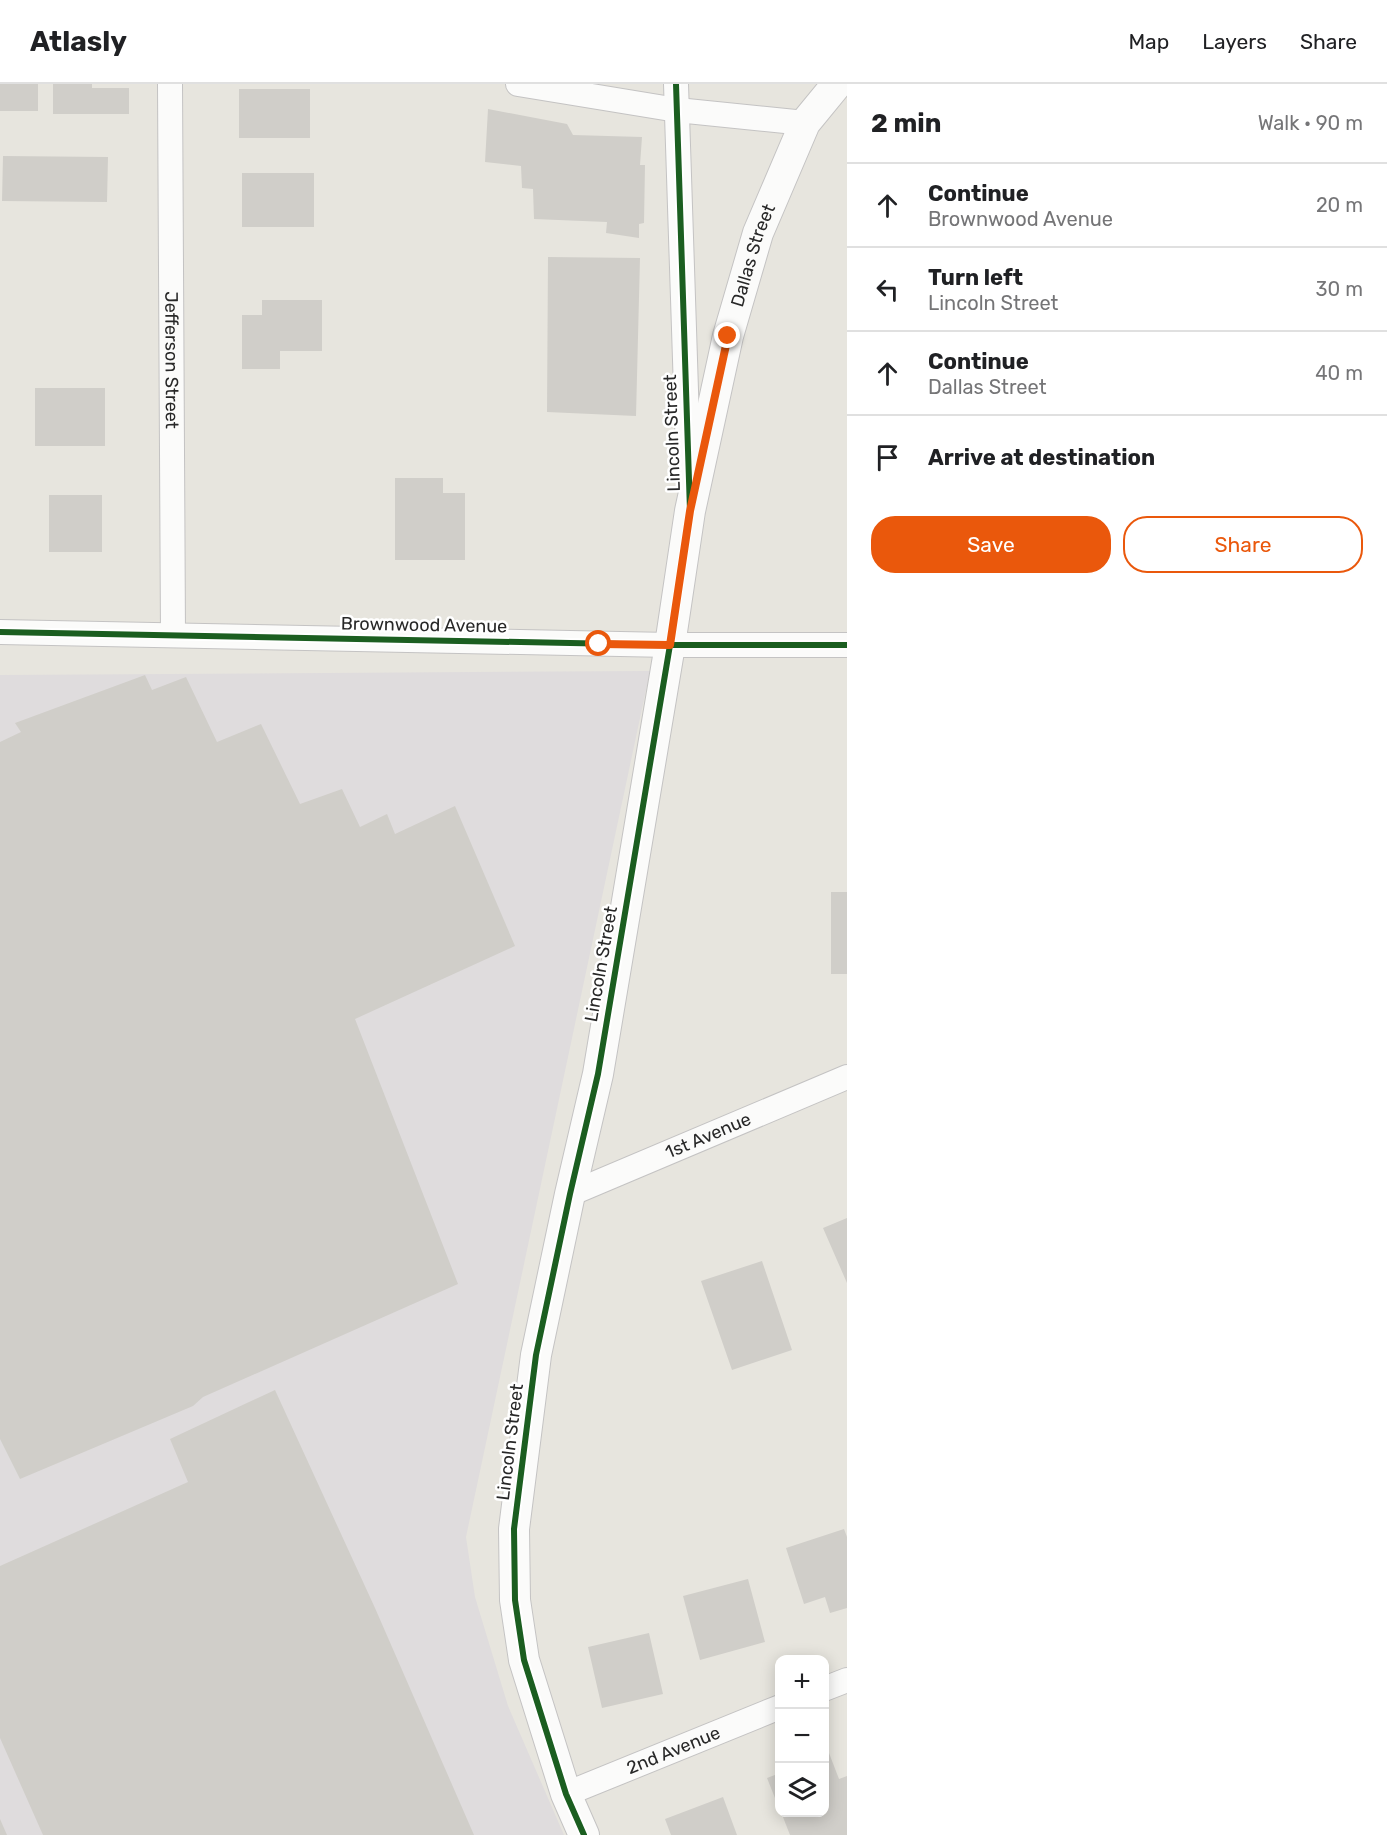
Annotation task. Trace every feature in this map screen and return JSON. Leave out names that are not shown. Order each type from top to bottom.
[{"type":"street","name":"Jefferson Street","points":[[170,84],[173,635]]},
{"type":"street","points":[[518,84],[677,110],[805,123]]},
{"type":"street","name":"Lincoln Street","points":[[584,1835],[566,1794],[524,1660],[515,1600],[514,1528],[536,1355],[598,1074],[670,645],[690,511],[676,84]]},
{"type":"street","name":"Dallas Street","points":[[690,511],[728,336],[758,233],[805,123],[837,84]]},
{"type":"street","name":"Brownwood Avenue","points":[[0,632],[670,645],[847,645]]},
{"type":"street","name":"1st Avenue","points":[[570,1194],[847,1077]]},
{"type":"street","points":[[829,1687],[847,1680]]},
{"type":"street","name":"2nd Avenue","points":[[566,1794],[775,1709]]},
{"type":"shaded area","points":[[650,671],[466,1537],[475,1597],[508,1706],[564,1835],[0,1835],[0,675]]},
{"type":"building","points":[[0,84],[38,84],[38,111],[0,111]]},
{"type":"building","points":[[53,84],[92,84],[92,88],[129,88],[129,114],[53,114]]},
{"type":"building","points":[[239,89],[310,89],[310,138],[239,138]]},
{"type":"building","points":[[488,109],[567,124],[573,135],[642,137],[640,165],[645,165],[644,223],[639,224],[639,238],[606,233],[607,222],[534,219],[533,189],[522,188],[521,166],[485,162]]},
{"type":"building","points":[[3,156],[108,157],[107,202],[2,201]]},
{"type":"building","points":[[242,173],[314,173],[314,227],[242,227]]},
{"type":"building","points":[[548,257],[640,258],[636,416],[547,412]]},
{"type":"building","points":[[262,300],[322,300],[322,351],[280,351],[280,369],[242,369],[242,315],[262,315]]},
{"type":"building","points":[[35,388],[105,388],[105,446],[35,446]]},
{"type":"building","points":[[395,478],[443,478],[443,493],[465,493],[465,560],[395,560]]},
{"type":"building","points":[[49,495],[102,495],[102,552],[49,552]]},
{"type":"building","points":[[145,675],[152,690],[186,677],[217,742],[261,724],[300,804],[342,789],[360,827],[387,814],[395,834],[455,806],[515,946],[355,1019],[458,1284],[203,1397],[193,1406],[20,1479],[0,1439],[0,742],[21,732],[15,723]]},
{"type":"building","points":[[831,892],[847,892],[847,974],[831,974]]},
{"type":"building","points":[[847,1218],[847,1283],[823,1228]]},
{"type":"building","points":[[762,1261],[792,1350],[732,1370],[701,1281]]},
{"type":"building","points":[[275,1390],[375,1608],[474,1835],[43,1835],[0,1738],[0,1566],[188,1482],[170,1439]]},
{"type":"building","points":[[844,1529],[847,1537],[847,1608],[830,1613],[825,1597],[804,1604],[786,1548]]},
{"type":"building","points":[[748,1579],[765,1642],[700,1660],[683,1596]]},
{"type":"building","points":[[649,1633],[663,1694],[602,1708],[588,1647]]},
{"type":"building","points":[[829,1753],[839,1779],[847,1776],[847,1835],[790,1835],[783,1817],[829,1817]]},
{"type":"building","points":[[775,1775],[775,1798],[767,1778]]},
{"type":"building","points":[[723,1797],[737,1835],[671,1835],[665,1819]]},
{"type":"building","points":[[0,1819],[7,1835],[0,1835]]},
{"type":"cycle path","points":[[584,1835],[566,1794],[524,1660],[515,1600],[514,1529],[536,1355],[598,1074],[670,645],[690,511],[676,84]]},
{"type":"cycle path","points":[[0,632],[670,645],[847,645]]},
{"type":"route","points":[[599,644],[670,645],[690,511],[728,336]]}]
